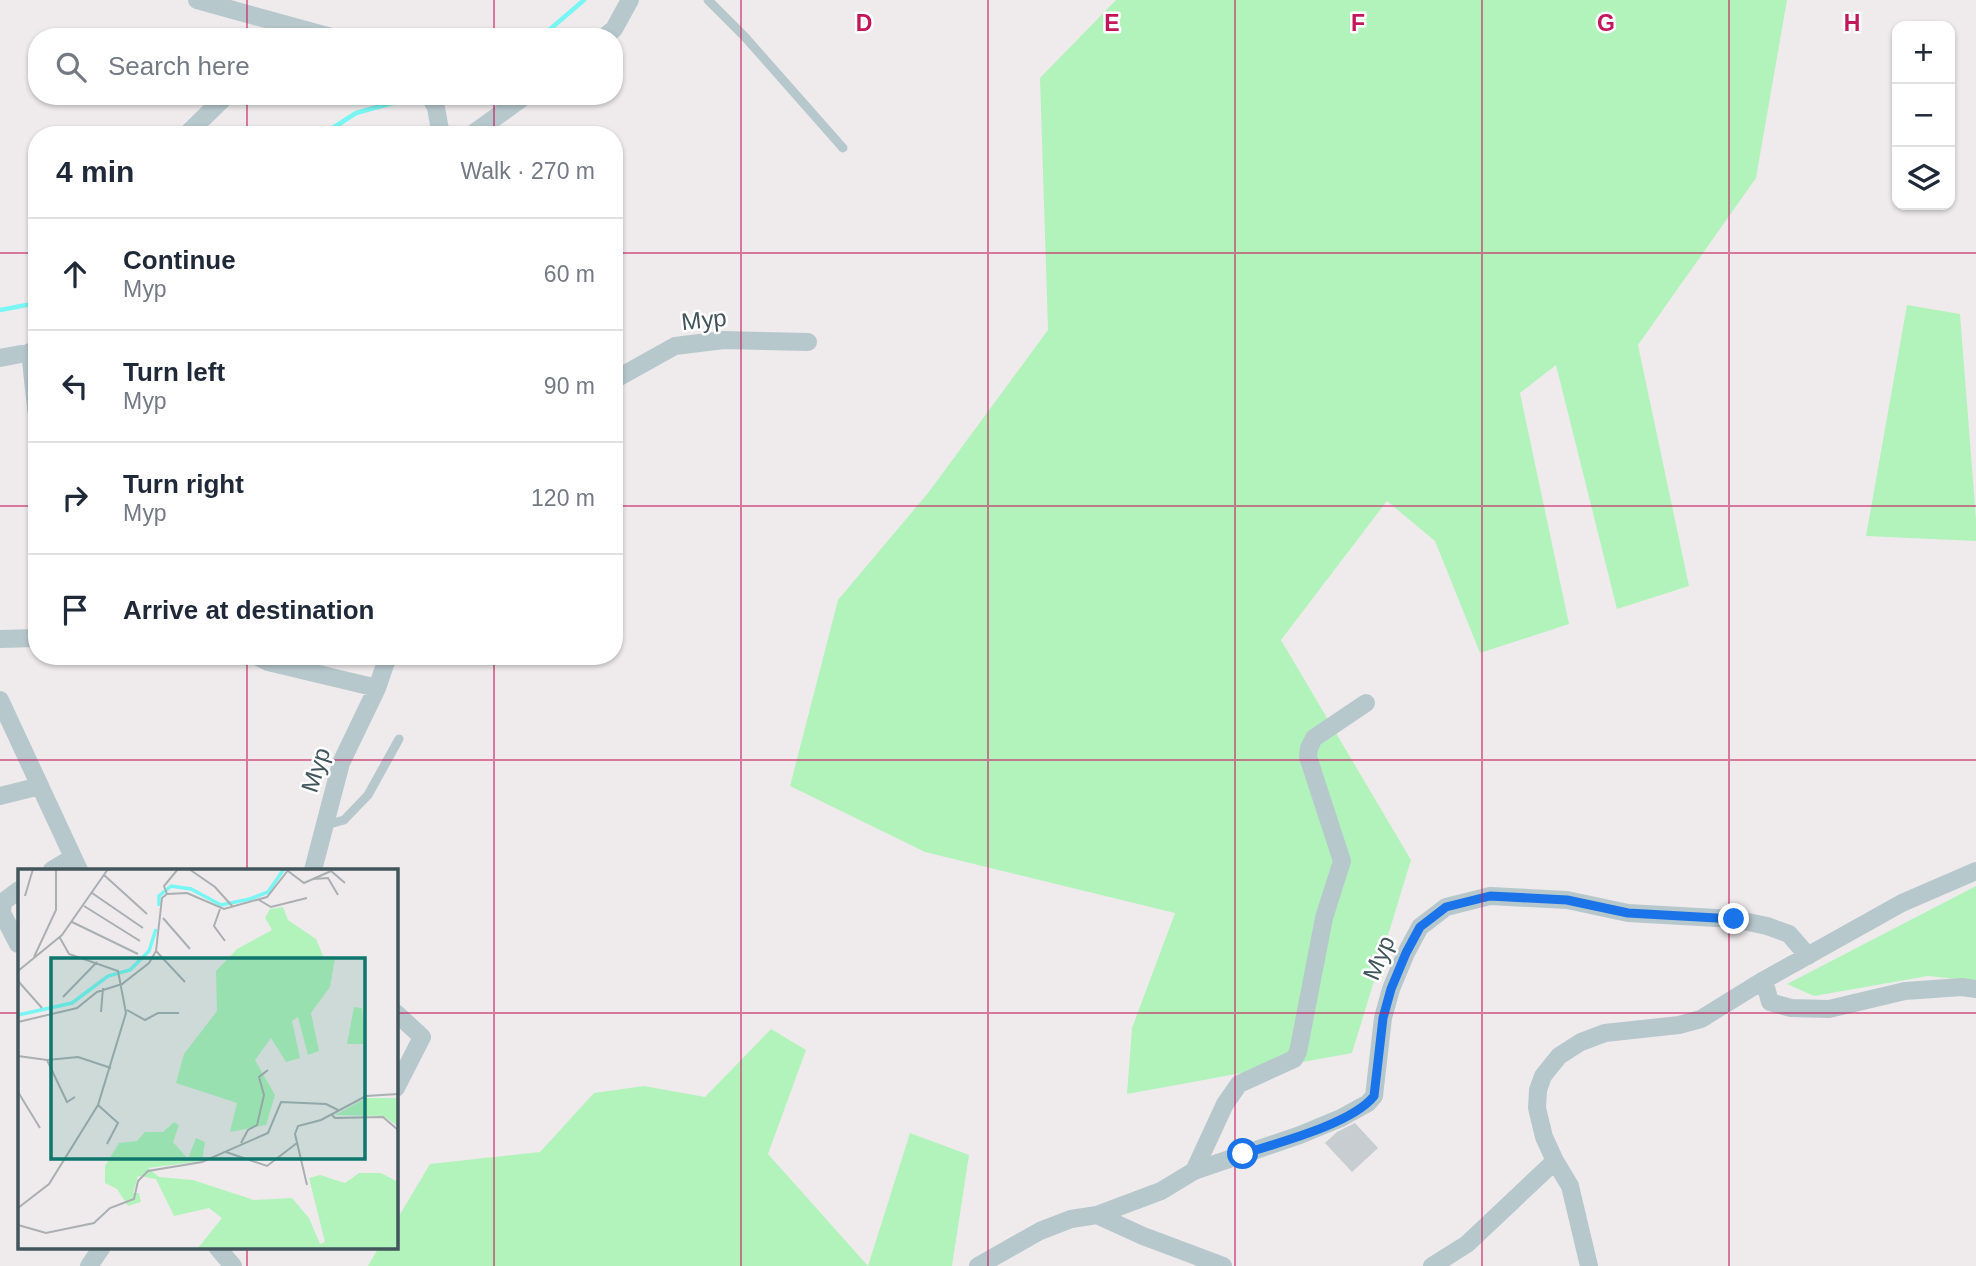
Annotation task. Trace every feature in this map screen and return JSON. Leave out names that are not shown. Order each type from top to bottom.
[{"type":"street","points":[[197,0],[278,28]]},
{"type":"street","points":[[615,28],[631,0]]},
{"type":"street","points":[[195,126],[217,105]]},
{"type":"street","points":[[434,105],[439,126]]},
{"type":"street","points":[[483,126],[513,105]]},
{"type":"street","name":"Мур","points":[[623,375],[675,346],[724,340],[807,342]]},
{"type":"street","points":[[0,358],[28,353]]},
{"type":"street","points":[[0,639],[28,638]]},
{"type":"street","points":[[281,665],[377,688]]},
{"type":"street","name":"Мур","points":[[313,869],[341,763],[377,688],[385,665]]},
{"type":"street","points":[[0,700],[76,864],[56,869]]},
{"type":"street","points":[[1194,1171],[1225,1104],[1239,1084],[1294,1059],[1298,1052],[1324,918],[1342,861],[1308,757],[1309,748],[1314,738],[1366,703]]},
{"type":"street","points":[[0,796],[40,786]]},
{"type":"street","points":[[1589,1266],[1570,1186],[1544,1137],[1537,1108],[1538,1090],[1543,1076],[1559,1056],[1581,1042],[1605,1033],[1679,1025],[1700,1019],[1902,903],[1976,871]]},
{"type":"street","points":[[18,891],[3,902],[2,913],[18,944]]},
{"type":"street","name":"Мур","points":[[978,1266],[1040,1231],[1071,1219],[1097,1215],[1161,1191],[1194,1171],[1300,1135],[1368,1103],[1374,1096],[1383,1018],[1391,989],[1420,927],[1446,907],[1490,896],[1567,900],[1628,913],[1734,919],[1789,934],[1808,956]]},
{"type":"street","points":[[1764,980],[1770,1002],[1791,1008],[1829,1009],[1905,991],[1962,987],[1976,989]]},
{"type":"street","points":[[397,1014],[422,1037],[397,1086]]},
{"type":"street","points":[[1432,1266],[1467,1244],[1555,1161]]},
{"type":"street","points":[[1097,1215],[1143,1236],[1223,1266]]},
{"type":"street","points":[[89,1266],[101,1248]]},
{"type":"street","points":[[218,1248],[233,1266]]},
{"type":"lane","points":[[708,0],[745,37],[843,148]]},
{"type":"lane","points":[[325,825],[344,820],[368,795],[399,739]]},
{"type":"green space","points":[[1116,0],[1787,0],[1756,178],[1638,345],[1689,586],[1617,609],[1556,365],[1520,393],[1569,624],[1480,653],[1435,541],[1387,501],[1281,640],[1411,860],[1352,1053],[1127,1094],[1132,1028],[1175,913],[925,852],[790,786],[838,600],[928,493],[1048,330],[1040,78]]},
{"type":"green space","points":[[1907,305],[1960,314],[1976,541],[1866,536]]},
{"type":"green space","points":[[1976,886],[1976,981],[1928,976],[1814,996],[1787,984]]},
{"type":"green space","points":[[771,1029],[806,1050],[768,1154],[868,1266],[368,1266],[378,1248],[397,1248],[397,1219],[430,1164],[540,1152],[594,1093],[644,1086],[705,1097]]},
{"type":"green space","points":[[910,1133],[969,1155],[952,1266],[868,1266]]},
{"type":"building","points":[[1355,1123],[1378,1148],[1352,1172],[1325,1143],[1337,1132]]},
{"type":"waterway","points":[[551,28],[584,0]]},
{"type":"waterway","points":[[336,126],[356,113],[385,105]]},
{"type":"waterway","points":[[0,310],[28,305]]},
{"type":"route","points":[[1243,1154],[1341,1118],[1368,1103],[1374,1096],[1383,1018],[1391,989],[1420,927],[1446,907],[1490,896],[1567,900],[1628,913],[1734,919]]}]
